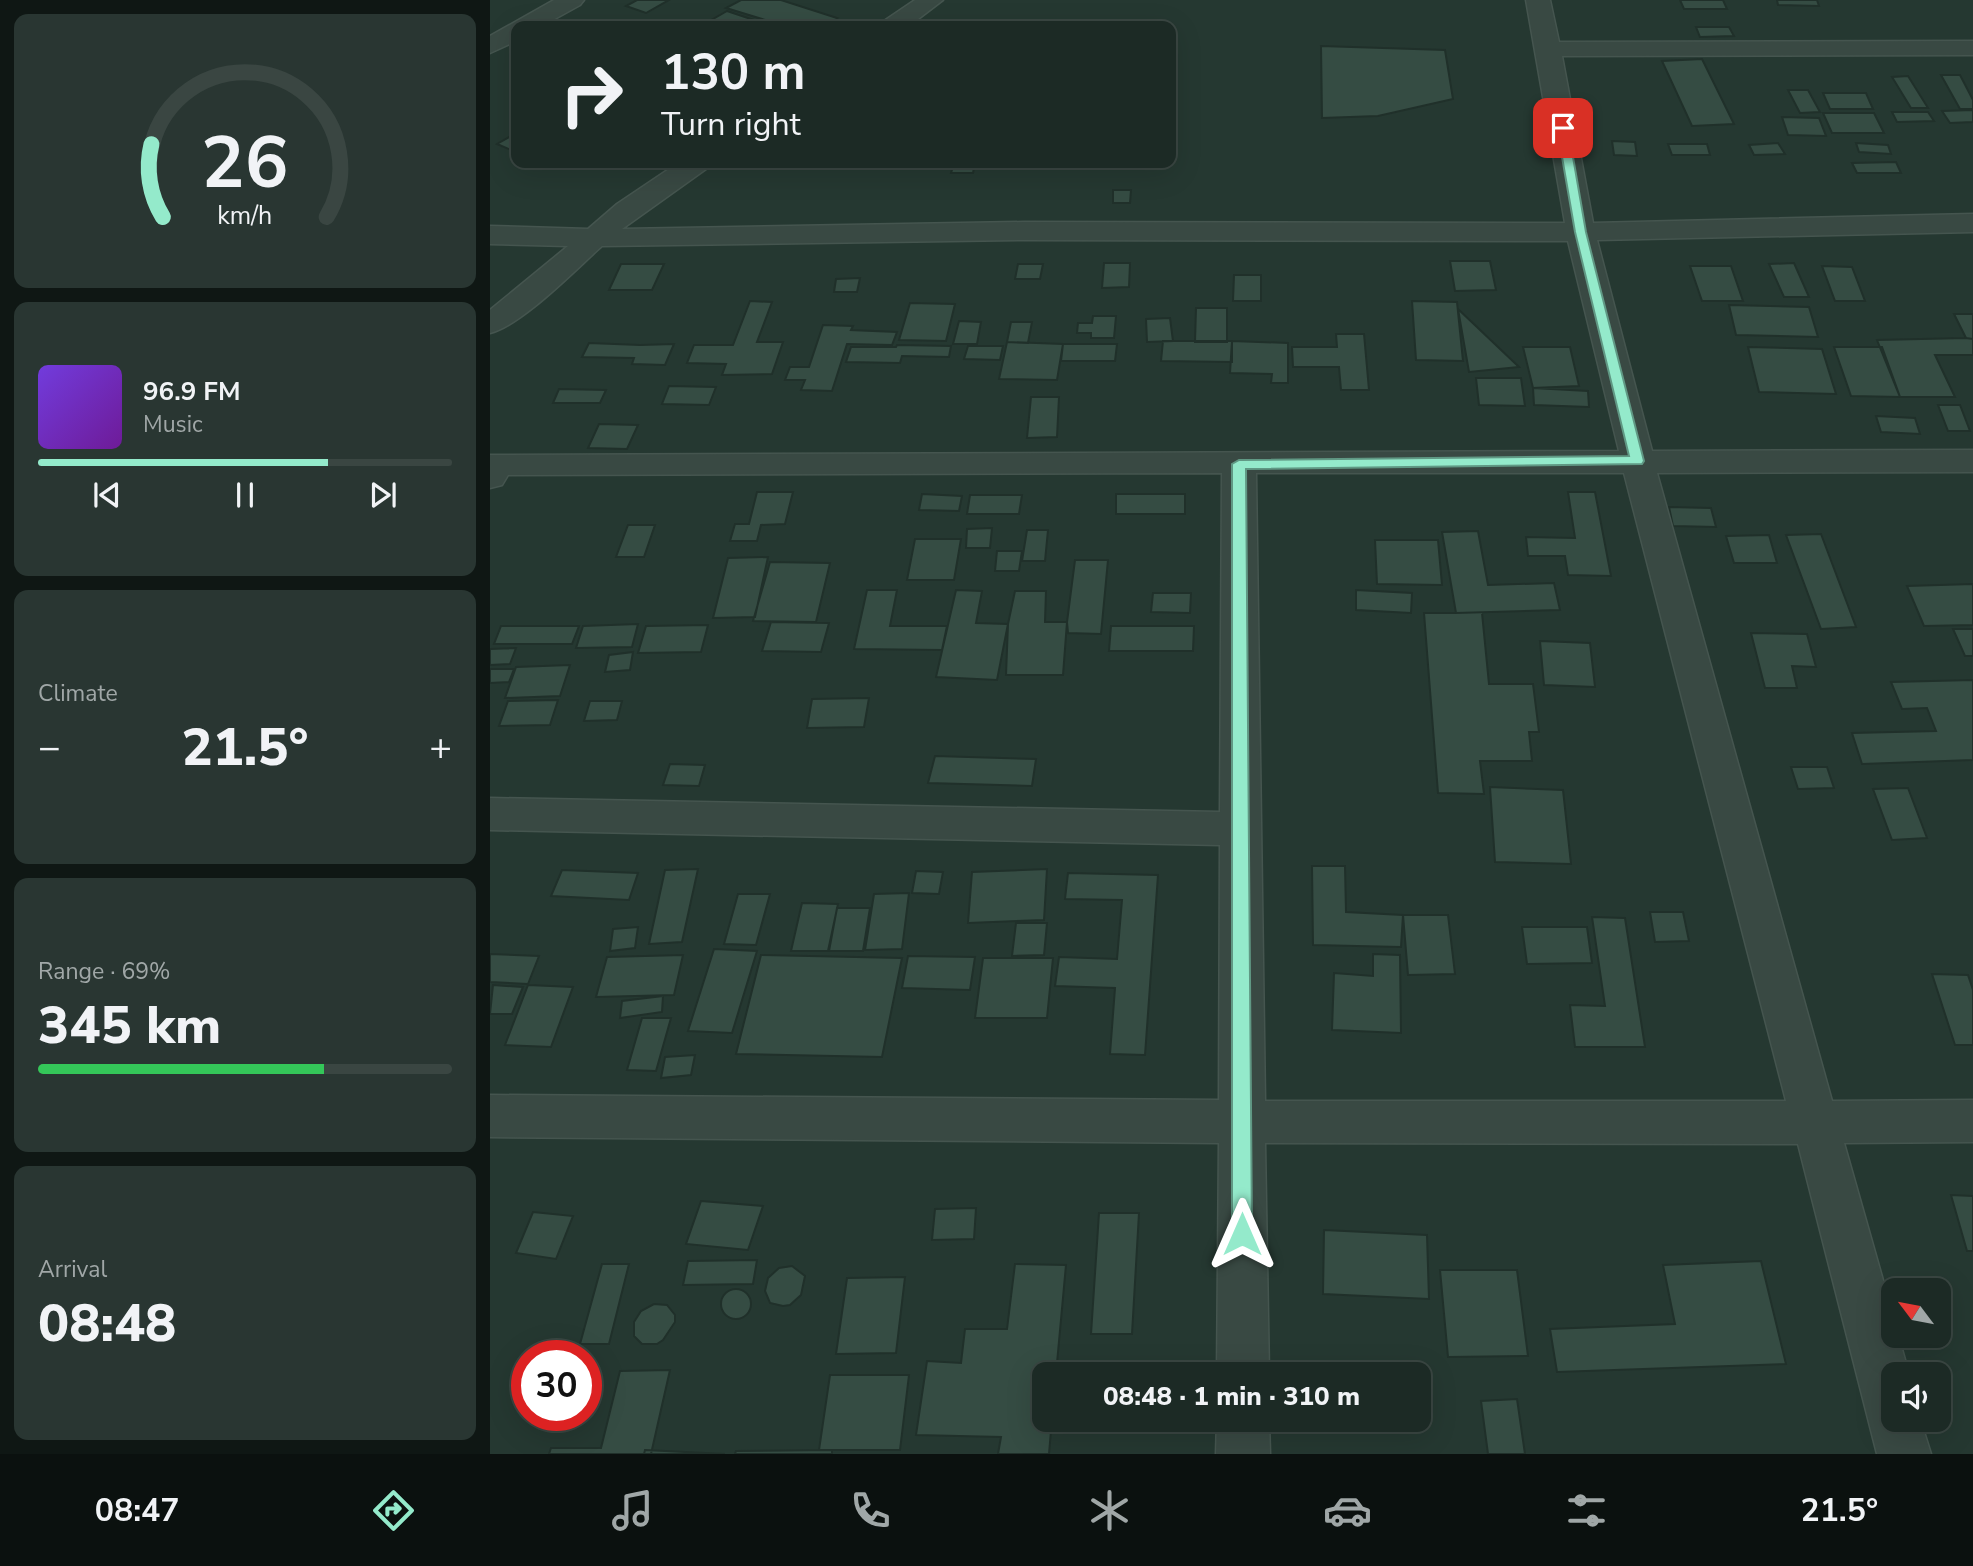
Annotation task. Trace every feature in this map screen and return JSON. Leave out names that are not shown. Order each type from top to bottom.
[{"type":"street","points":[[534,21],[572,0]]},
{"type":"street","points":[[900,21],[931,0]]},
{"type":"street","points":[[1538,0],[1550,49],[1580,232],[1637,461],[1881,1367]]},
{"type":"street","points":[[490,46],[511,34]]},
{"type":"street","points":[[1550,49],[1973,48]]},
{"type":"street","points":[[490,324],[519,303],[627,210],[689,168]]},
{"type":"street","points":[[490,236],[594,238],[1077,231],[1580,232],[1973,223]]},
{"type":"street","points":[[490,477],[496,464],[1973,461]]},
{"type":"street","points":[[1239,464],[1243,1362]]},
{"type":"street","points":[[490,814],[1240,829]]},
{"type":"street","points":[[490,1116],[1242,1123],[1973,1121]]},
{"type":"street","points":[[1243,1432],[1244,1454]]},
{"type":"street","points":[[1898,1432],[1903,1454]]},
{"type":"building","points":[[637,0],[669,0],[646,13],[626,6]]},
{"type":"building","points":[[741,0],[781,0],[837,18],[832,21],[769,21],[726,8]]},
{"type":"building","points":[[1680,0],[1723,0],[1727,9],[1684,9]]},
{"type":"building","points":[[1777,0],[1817,0],[1819,6],[1778,5]]},
{"type":"building","points":[[727,11],[757,21],[710,21]]},
{"type":"building","points":[[1696,27],[1729,27],[1734,36],[1700,37]]},
{"type":"building","points":[[1321,46],[1445,50],[1453,99],[1378,116],[1322,118]]},
{"type":"building","points":[[1702,59],[1734,124],[1692,126],[1662,61]]},
{"type":"building","points":[[1941,75],[1960,75],[1973,100],[1973,109],[1960,109]]},
{"type":"building","points":[[1908,76],[1928,108],[1911,108],[1892,77]]},
{"type":"building","points":[[1788,90],[1808,90],[1820,112],[1800,113]]},
{"type":"building","points":[[1823,93],[1866,93],[1873,109],[1830,109]]},
{"type":"building","points":[[1973,110],[1973,122],[1950,123],[1942,111]]},
{"type":"building","points":[[1892,112],[1928,112],[1934,121],[1897,122]]},
{"type":"building","points":[[1823,113],[1874,113],[1884,133],[1832,133]]},
{"type":"building","points":[[1782,117],[1819,118],[1826,136],[1788,135]]},
{"type":"building","points":[[511,136],[511,150],[497,144]]},
{"type":"building","points":[[1612,141],[1635,142],[1637,156],[1614,155]]},
{"type":"building","points":[[1778,143],[1785,154],[1754,155],[1749,145]]},
{"type":"building","points":[[1856,143],[1888,145],[1891,154],[1859,152]]},
{"type":"building","points":[[1668,144],[1707,144],[1710,155],[1672,155]]},
{"type":"building","points":[[1896,162],[1901,173],[1857,173],[1852,163]]},
{"type":"building","points":[[952,168],[974,168],[973,173],[951,173]]},
{"type":"building","points":[[1113,190],[1131,190],[1130,203],[1113,203]]},
{"type":"building","points":[[1450,261],[1490,261],[1496,290],[1455,291]]},
{"type":"building","points":[[1104,263],[1130,263],[1129,287],[1102,288]]},
{"type":"building","points":[[1794,263],[1809,297],[1784,297],[1769,264]]},
{"type":"building","points":[[621,264],[664,264],[652,290],[609,290]]},
{"type":"building","points":[[1018,264],[1043,264],[1040,279],[1015,279]]},
{"type":"building","points":[[1690,266],[1731,266],[1743,301],[1702,301]]},
{"type":"building","points":[[1822,266],[1852,267],[1865,301],[1835,301]]},
{"type":"building","points":[[1234,275],[1261,275],[1261,301],[1233,301]]},
{"type":"building","points":[[860,278],[857,292],[834,292],[836,279]]},
{"type":"building","points":[[750,301],[772,302],[757,342],[783,342],[772,374],[722,375],[726,364],[687,363],[694,345],[733,345]]},
{"type":"building","points":[[1412,301],[1457,302],[1463,361],[1416,360]]},
{"type":"building","points":[[910,303],[955,304],[946,341],[899,340]]},
{"type":"building","points":[[1729,305],[1809,307],[1818,337],[1736,335]]},
{"type":"building","points":[[1196,308],[1227,308],[1227,342],[1195,342]]},
{"type":"building","points":[[1458,309],[1519,367],[1469,372]]},
{"type":"building","points":[[1954,314],[1973,314],[1973,339],[1966,338]]},
{"type":"building","points":[[1093,316],[1116,316],[1114,338],[1091,338],[1091,333],[1077,333],[1078,323],[1092,323]]},
{"type":"building","points":[[1170,318],[1173,341],[1147,342],[1146,319]]},
{"type":"building","points":[[959,321],[981,322],[977,344],[953,344]]},
{"type":"building","points":[[1011,322],[1032,322],[1028,343],[1007,342]]},
{"type":"building","points":[[823,325],[853,326],[851,330],[897,332],[892,345],[847,344],[832,391],[801,390],[805,380],[785,380],[790,367],[809,367]]},
{"type":"building","points":[[1336,334],[1364,334],[1369,390],[1341,390],[1339,367],[1293,367],[1292,347],[1337,347]]},
{"type":"building","points":[[1973,339],[1973,355],[1935,355],[1955,397],[1900,397],[1877,340]]},
{"type":"building","points":[[1163,341],[1232,341],[1232,362],[1161,361]]},
{"type":"building","points":[[1232,341],[1288,343],[1288,383],[1271,383],[1272,374],[1230,373]]},
{"type":"building","points":[[1007,342],[1063,344],[1057,380],[999,379]]},
{"type":"building","points":[[589,343],[674,344],[665,365],[632,364],[634,358],[582,357]]},
{"type":"building","points":[[1063,344],[1117,344],[1115,361],[1061,361]]},
{"type":"building","points":[[951,346],[949,357],[902,356],[900,363],[846,362],[851,347]]},
{"type":"building","points":[[968,346],[1003,346],[1000,360],[964,359]]},
{"type":"building","points":[[1523,347],[1570,347],[1579,386],[1533,388]]},
{"type":"building","points":[[1748,347],[1822,349],[1836,394],[1759,392]]},
{"type":"building","points":[[1834,347],[1882,347],[1900,397],[1851,396]]},
{"type":"building","points":[[1476,378],[1521,378],[1525,406],[1479,405]]},
{"type":"building","points":[[669,386],[716,387],[709,405],[662,404]]},
{"type":"building","points":[[1533,388],[1588,391],[1589,407],[1534,405]]},
{"type":"building","points":[[559,389],[606,390],[600,403],[553,403]]},
{"type":"building","points":[[1031,397],[1059,397],[1057,437],[1027,438]]},
{"type":"building","points":[[1938,405],[1960,405],[1970,431],[1948,431]]},
{"type":"building","points":[[1876,416],[1915,418],[1920,434],[1881,432]]},
{"type":"building","points":[[599,424],[638,425],[627,449],[588,448]]},
{"type":"building","points":[[757,492],[793,492],[785,524],[761,525],[757,541],[730,541],[735,524],[749,524]]},
{"type":"building","points":[[1568,492],[1595,492],[1611,576],[1568,575],[1565,556],[1528,556],[1526,537],[1575,538]]},
{"type":"building","points":[[922,494],[962,496],[959,511],[919,510]]},
{"type":"building","points":[[1116,494],[1185,494],[1185,514],[1116,514]]},
{"type":"building","points":[[970,495],[1022,495],[1019,514],[967,514]]},
{"type":"building","points":[[1669,507],[1711,508],[1716,527],[1673,526]]},
{"type":"building","points":[[628,525],[655,525],[644,557],[616,557]]},
{"type":"building","points":[[992,528],[990,548],[966,548],[967,529]]},
{"type":"building","points":[[1027,530],[1048,530],[1045,561],[1022,561]]},
{"type":"building","points":[[1478,531],[1488,585],[1554,583],[1560,610],[1456,613],[1442,532]]},
{"type":"building","points":[[1821,534],[1856,627],[1821,629],[1786,535]]},
{"type":"building","points":[[1769,535],[1777,563],[1734,563],[1726,536]]},
{"type":"building","points":[[915,539],[961,539],[954,580],[907,580]]},
{"type":"building","points":[[1375,540],[1438,540],[1442,585],[1377,584]]},
{"type":"building","points":[[997,551],[1022,551],[1019,571],[995,571]]},
{"type":"building","points":[[768,557],[755,617],[713,618],[728,558]]},
{"type":"building","points":[[1075,560],[1108,560],[1101,634],[1068,633]]},
{"type":"building","points":[[770,562],[830,563],[816,622],[753,621]]},
{"type":"building","points":[[1973,584],[1973,625],[1924,626],[1907,586]]},
{"type":"building","points":[[867,590],[897,590],[890,626],[947,626],[942,650],[854,649]]},
{"type":"building","points":[[956,590],[982,591],[976,623],[1008,624],[997,680],[936,677]]},
{"type":"building","points":[[1356,590],[1412,593],[1411,613],[1356,610]]},
{"type":"building","points":[[1015,591],[1046,591],[1045,622],[1067,622],[1063,675],[1006,675],[1008,624]]},
{"type":"building","points":[[1153,593],[1191,593],[1190,613],[1151,612]]},
{"type":"building","points":[[1424,613],[1482,613],[1489,684],[1533,684],[1539,732],[1529,732],[1532,761],[1480,761],[1484,794],[1438,793]]},
{"type":"building","points":[[771,622],[829,623],[821,652],[762,651]]},
{"type":"building","points":[[638,624],[632,647],[576,648],[583,626]]},
{"type":"building","points":[[708,625],[701,652],[638,653],[646,626]]},
{"type":"building","points":[[501,626],[579,626],[572,644],[494,644]]},
{"type":"building","points":[[1111,626],[1194,626],[1193,651],[1109,651]]},
{"type":"building","points":[[1953,629],[1973,629],[1973,656],[1965,656]]},
{"type":"building","points":[[1751,633],[1807,634],[1816,667],[1792,666],[1797,688],[1765,688]]},
{"type":"building","points":[[1540,641],[1590,643],[1595,687],[1544,685]]},
{"type":"building","points":[[516,648],[510,664],[490,665],[490,649]]},
{"type":"building","points":[[633,652],[630,670],[605,672],[609,655]]},
{"type":"building","points":[[570,665],[560,696],[505,698],[516,667]]},
{"type":"building","points":[[490,669],[514,669],[509,682],[490,683]]},
{"type":"building","points":[[1973,680],[1973,760],[1862,764],[1852,733],[1936,731],[1927,708],[1902,709],[1891,682]]},
{"type":"building","points":[[869,698],[864,727],[807,728],[812,699]]},
{"type":"building","points":[[558,700],[550,725],[499,726],[508,701]]},
{"type":"building","points":[[590,701],[622,701],[617,720],[584,721]]},
{"type":"building","points":[[935,756],[1036,759],[1032,786],[928,783]]},
{"type":"building","points":[[670,764],[705,765],[699,786],[663,785]]},
{"type":"building","points":[[1791,767],[1827,767],[1834,788],[1798,789]]},
{"type":"building","points":[[1490,787],[1563,790],[1571,864],[1495,862]]},
{"type":"building","points":[[1908,788],[1927,838],[1892,840],[1873,789]]},
{"type":"building","points":[[1312,866],[1345,866],[1346,912],[1403,915],[1401,947],[1313,945]]},
{"type":"building","points":[[698,869],[682,942],[649,944],[665,870]]},
{"type":"building","points":[[1047,869],[1044,920],[968,923],[972,872]]},
{"type":"building","points":[[562,870],[638,873],[629,900],[551,896]]},
{"type":"building","points":[[916,871],[943,872],[939,894],[912,893]]},
{"type":"building","points":[[1068,873],[1158,875],[1145,1055],[1110,1054],[1115,988],[1055,986],[1059,957],[1117,959],[1122,900],[1065,899]]},
{"type":"building","points":[[909,893],[902,949],[865,950],[874,894]]},
{"type":"building","points":[[738,894],[770,894],[756,945],[724,944]]},
{"type":"building","points":[[802,903],[838,904],[828,951],[791,951]]},
{"type":"building","points":[[837,908],[870,908],[863,951],[829,951]]},
{"type":"building","points":[[1650,912],[1683,912],[1689,941],[1655,942]]},
{"type":"building","points":[[1403,915],[1448,915],[1455,974],[1408,975]]},
{"type":"building","points":[[1592,917],[1625,918],[1645,1047],[1575,1047],[1570,1005],[1605,1006]]},
{"type":"building","points":[[1016,923],[1047,923],[1044,955],[1012,956]]},
{"type":"building","points":[[638,927],[635,948],[610,951],[613,929]]},
{"type":"building","points":[[1522,927],[1587,927],[1592,963],[1527,964]]},
{"type":"building","points":[[714,949],[757,951],[732,1033],[688,1031]]},
{"type":"building","points":[[490,954],[539,956],[528,984],[490,982]]},
{"type":"building","points":[[1373,954],[1400,955],[1401,1033],[1332,1030],[1334,973],[1373,976]]},
{"type":"building","points":[[683,955],[674,995],[596,997],[607,957]]},
{"type":"building","points":[[761,955],[902,958],[882,1057],[736,1054]]},
{"type":"building","points":[[908,956],[975,957],[970,990],[902,988]]},
{"type":"building","points":[[983,958],[1053,958],[1047,1018],[975,1018]]},
{"type":"building","points":[[1932,974],[1968,975],[1973,990],[1973,1045],[1955,1045]]},
{"type":"building","points":[[493,985],[523,987],[512,1014],[490,1014]]},
{"type":"building","points":[[528,985],[573,987],[551,1047],[505,1045]]},
{"type":"building","points":[[663,996],[662,1012],[620,1018],[622,1001]]},
{"type":"building","points":[[642,1018],[671,1018],[656,1071],[627,1070]]},
{"type":"building","points":[[695,1055],[691,1075],[661,1078],[665,1057]]},
{"type":"building","points":[[1951,1195],[1973,1196],[1973,1251],[1967,1251]]},
{"type":"building","points":[[701,1201],[763,1206],[748,1250],[686,1244]]},
{"type":"building","points":[[976,1208],[974,1239],[932,1240],[935,1209]]},
{"type":"building","points":[[533,1212],[573,1216],[556,1259],[516,1253]]},
{"type":"building","points":[[1099,1213],[1139,1213],[1132,1334],[1091,1334]]},
{"type":"building","points":[[1324,1230],[1427,1235],[1429,1299],[1323,1294]]},
{"type":"building","points":[[757,1260],[753,1284],[683,1285],[688,1261]]},
{"type":"building","points":[[1761,1261],[1786,1364],[1557,1372],[1550,1329],[1675,1324],[1663,1265]]},
{"type":"building","points":[[602,1264],[629,1264],[609,1344],[602,1344],[602,1340],[581,1340]]},
{"type":"building","points":[[1015,1264],[1066,1265],[1057,1362],[1032,1362],[1032,1432],[1051,1432],[1049,1454],[998,1454],[1001,1437],[916,1435],[927,1361],[961,1363],[965,1329],[1007,1329]]},
{"type":"building","points":[[792,1266],[805,1276],[801,1295],[790,1305],[770,1303],[765,1291],[768,1278],[779,1268]]},
{"type":"building","points":[[1440,1270],[1517,1270],[1528,1356],[1448,1357]]},
{"type":"building","points":[[905,1277],[896,1353],[836,1354],[847,1278]]},
{"type":"building","points":[[736,1289],[747,1293],[751,1304],[747,1315],[736,1319],[725,1315],[721,1304],[725,1293]]},
{"type":"building","points":[[654,1304],[667,1305],[675,1315],[675,1322],[663,1340],[657,1344],[642,1344],[634,1336],[634,1322],[641,1311]]},
{"type":"building","points":[[670,1370],[651,1454],[549,1454],[551,1448],[601,1448],[620,1371]]},
{"type":"building","points":[[830,1375],[909,1375],[900,1450],[819,1450]]},
{"type":"building","points":[[1517,1399],[1525,1454],[1488,1454],[1481,1401]]},
{"type":"building","points":[[645,1450],[725,1454],[644,1454]]},
{"type":"building","points":[[832,1450],[832,1454],[735,1454],[736,1451]]},
{"type":"route","points":[[1242,1234],[1239,464],[1637,461],[1580,232],[1563,128]]}]
